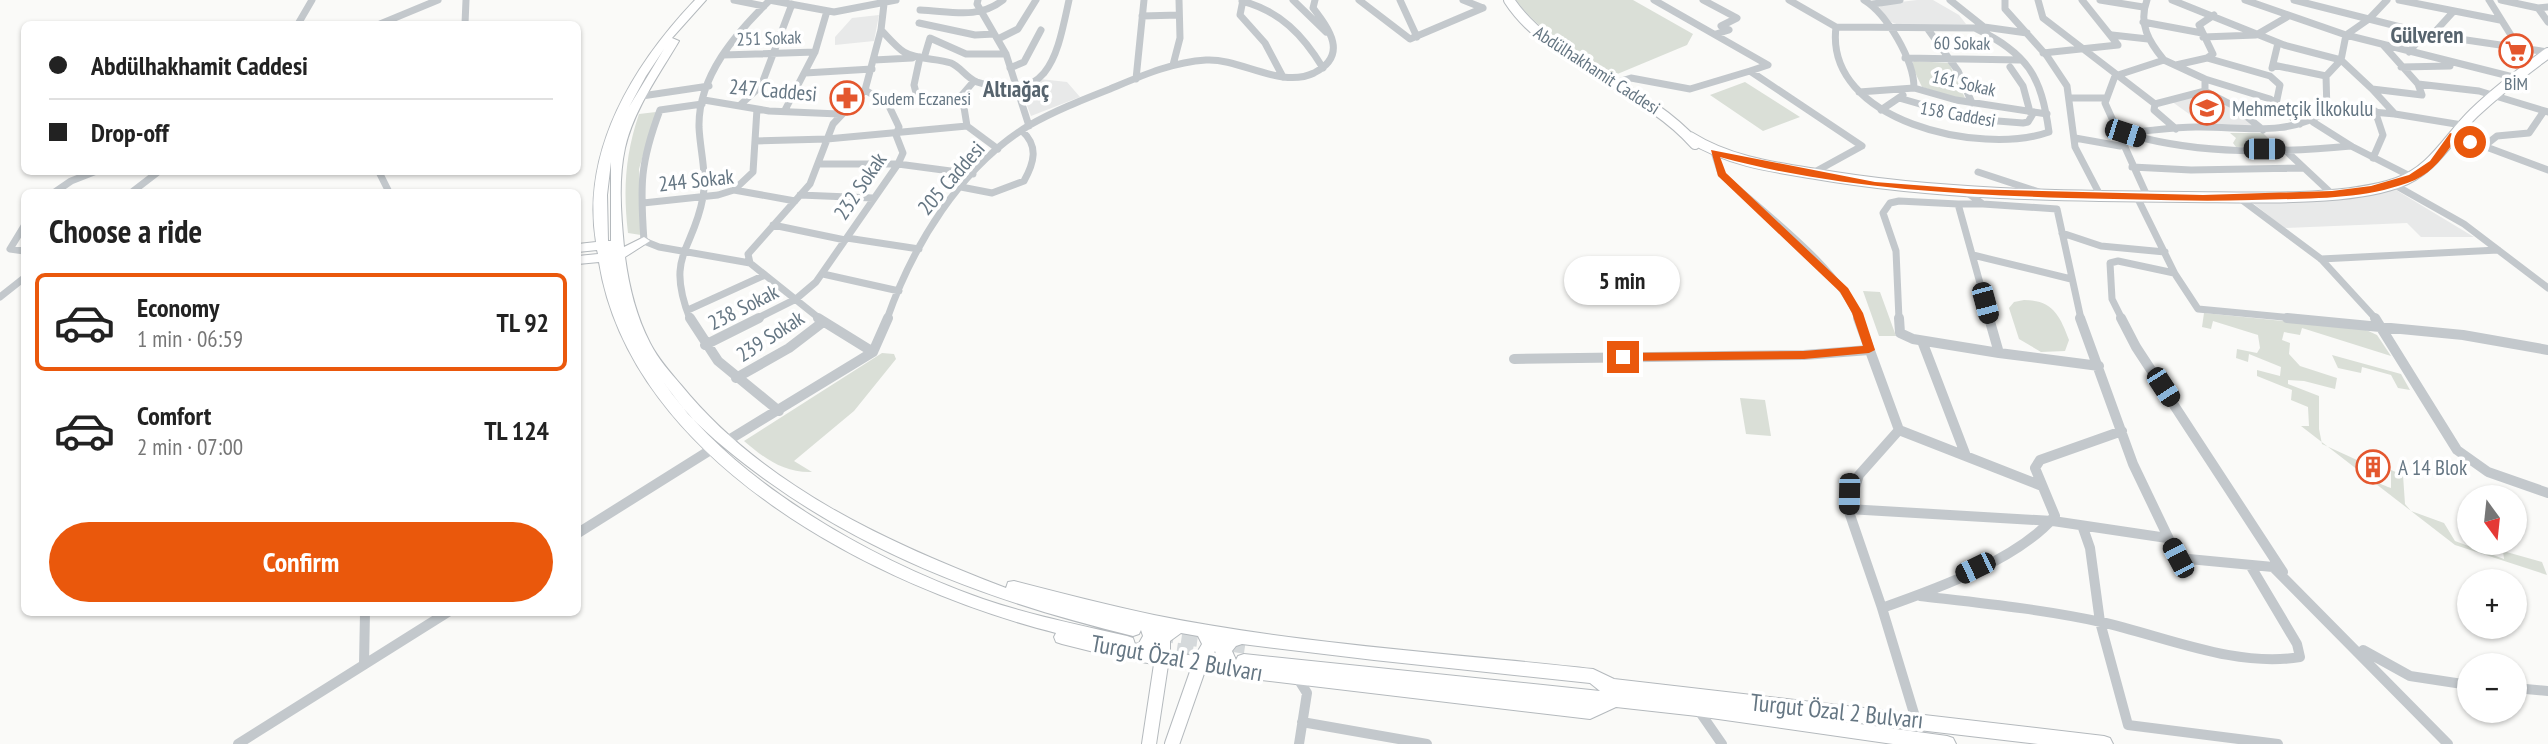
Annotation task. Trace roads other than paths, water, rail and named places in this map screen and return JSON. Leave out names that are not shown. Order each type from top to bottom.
[{"type":"highway","name":"Turgut Özal 2 Bulvarı","points":[[701,0],[672,30],[645,67],[615,124],[603,165],[599,197],[624,331],[652,379],[712,449],[777,491],[807,488],[904,543],[979,575],[1133,624],[1203,630],[1246,654],[1297,677],[1590,710],[1612,693]]},
{"type":"highway","name":"Turgut Özal 2 Bulvarı","points":[[710,0],[681,30],[642,96],[621,142],[609,252],[630,312],[653,359],[682,398],[777,491],[781,511],[820,538],[942,598],[1033,629],[1125,647],[1162,658],[1200,664],[1246,654],[1593,676],[1612,693],[1947,744]]},
{"type":"highway","points":[[581,259],[643,241]]},
{"type":"highway","points":[[581,248],[609,252]]},
{"type":"highway","points":[[1125,647],[1145,648],[1151,640],[1147,624],[1133,624]]},
{"type":"highway","points":[[1162,658],[1162,638],[1179,626]]},
{"type":"highway","points":[[1200,664],[1210,644],[1203,630]]},
{"type":"highway","name":"Turgut Özal 2 Bulvarı","points":[[1246,654],[1612,693],[1916,720],[2104,744]]},
{"type":"main road","name":"Abdülhakhamit Caddesi","points":[[1508,0],[1513,12],[1534,29],[1618,82],[1709,153]]},
{"type":"main road","points":[[1709,153],[1756,164],[1875,184],[1966,192],[2143,197],[2332,194],[2393,184],[2412,177],[2434,163],[2462,125],[2491,96],[2548,52]]},
{"type":"main road","points":[[1149,744],[1162,658]]},
{"type":"main road","points":[[1172,744],[1200,664]]},
{"type":"street","points":[[300,21],[312,0]]},
{"type":"street","points":[[387,21],[438,0]]},
{"type":"street","points":[[465,21],[466,0]]},
{"type":"street","points":[[734,0],[768,1],[827,11],[853,10],[896,0]]},
{"type":"street","points":[[850,0],[853,10]]},
{"type":"street","points":[[961,187],[992,193],[1024,181],[1033,163],[1035,145],[1026,128],[1006,54],[982,13],[978,0]]},
{"type":"street","points":[[920,10],[982,13],[993,10],[1003,0]]},
{"type":"street","points":[[919,23],[939,24],[976,36],[996,36],[1018,29],[1036,0]]},
{"type":"street","points":[[881,30],[905,53],[957,66],[974,81],[1015,88],[1034,80],[1050,67],[1057,56],[1069,0]]},
{"type":"street","points":[[1136,79],[1144,0]]},
{"type":"street","points":[[1173,65],[1179,50],[1179,0]]},
{"type":"street","points":[[1293,0],[1294,4],[1308,13],[1335,40]]},
{"type":"street","points":[[1315,0],[1313,8],[1333,32],[1335,40],[1329,60],[1323,68],[1302,77],[1283,77],[1265,43],[1240,15],[1242,1],[1266,6],[1278,13],[1306,42],[1323,68]]},
{"type":"street","points":[[1359,0],[1410,39],[1483,8],[1463,0]]},
{"type":"street","points":[[1400,0],[1417,37]]},
{"type":"street","points":[[1618,82],[1631,78],[1690,89],[1768,65],[1654,0]]},
{"type":"street","points":[[1703,0],[1737,18],[1721,26],[1729,30],[1716,34]]},
{"type":"street","points":[[1789,0],[1836,27],[1975,28]]},
{"type":"street","points":[[1858,92],[1914,88],[1905,58],[1889,26],[1873,4],[1864,0]]},
{"type":"street","points":[[1873,4],[1900,0]]},
{"type":"street","points":[[1941,0],[1961,12],[1975,28],[1994,38],[2020,60],[2042,90],[2047,114]]},
{"type":"street","points":[[1950,0],[1984,27],[2027,33]]},
{"type":"street","points":[[2004,0],[2005,9],[2060,74],[2070,98],[2075,147],[2100,195]]},
{"type":"street","points":[[2038,0],[2043,18],[2115,76],[2155,104],[2205,91],[2234,106],[2263,130]]},
{"type":"street","points":[[2043,53],[2118,45],[2082,0]]},
{"type":"street","points":[[2099,0],[2145,4],[2143,22],[2148,39],[2164,60],[2205,79],[2253,92],[2276,104],[2300,124]]},
{"type":"street","points":[[2172,0],[2278,43],[2341,60],[2395,114]]},
{"type":"street","points":[[2294,0],[2428,34],[2548,52]]},
{"type":"street","points":[[2332,10],[2337,0]]},
{"type":"street","points":[[2122,133],[2176,128],[2263,130],[2313,122],[2327,108],[2326,76],[2341,60],[2346,35],[2369,19],[2387,0]]},
{"type":"street","points":[[2399,0],[2500,20]]},
{"type":"street","points":[[2488,0],[2519,48]]},
{"type":"street","points":[[2501,0],[2538,8],[2548,7]]},
{"type":"street","points":[[768,1],[737,32],[723,55],[703,102],[703,196],[684,250],[679,287],[705,345],[736,378],[779,411]]},
{"type":"street","points":[[2250,1],[2287,17],[2346,35],[2513,77]]},
{"type":"street","points":[[739,106],[761,86],[792,4]]},
{"type":"street","points":[[750,263],[748,254],[810,184],[839,114],[865,90],[881,30],[884,4]]},
{"type":"street","points":[[2538,8],[2548,22]]},
{"type":"street","points":[[785,110],[815,52],[827,11]]},
{"type":"street","points":[[2409,52],[2453,12]]},
{"type":"street","points":[[1142,16],[1179,15]]},
{"type":"street","points":[[2176,65],[2207,58],[2213,54],[2199,26],[2214,15]]},
{"type":"street","points":[[2143,22],[2203,35],[2256,35],[2287,17]]},
{"type":"street","name":"158 Caddesi","points":[[1836,27],[1838,52],[1846,74],[1858,92],[1881,110],[1930,127],[2010,139],[2030,139],[2049,132],[2047,114]]},
{"type":"street","points":[[1927,28],[1958,71],[1972,103]]},
{"type":"street","points":[[1010,68],[1022,65],[1041,30]]},
{"type":"street","points":[[2112,35],[2148,39]]},
{"type":"street","points":[[974,81],[955,99],[922,101],[917,98],[914,85],[930,38],[967,54],[1006,54]]},
{"type":"street","points":[[2270,76],[2278,43]]},
{"type":"street","points":[[2372,89],[2422,95],[2417,84],[2385,46]]},
{"type":"street","name":"251 Sokak","points":[[723,55],[815,52]]},
{"type":"street","points":[[805,73],[922,58]]},
{"type":"street","name":"60 Sokak","points":[[1905,58],[2020,60]]},
{"type":"street","points":[[2207,58],[2270,76],[2280,85],[2276,104]]},
{"type":"street","name":"205 Caddesi","points":[[873,352],[882,339],[919,249],[939,213],[998,149],[1026,128],[1173,65],[1223,60],[1283,77]]},
{"type":"street","points":[[2164,60],[2115,76],[2105,103],[2122,133],[2143,197],[2174,273],[2198,309],[2463,335],[2548,350]]},
{"type":"street","points":[[2273,65],[2326,76]]},
{"type":"street","points":[[2401,67],[2459,65]]},
{"type":"street","points":[[1899,97],[1978,120],[2028,122],[2032,112],[2023,86],[2010,67]]},
{"type":"street","points":[[1750,71],[1862,146],[1811,174]]},
{"type":"street","points":[[2205,79],[2205,91]]},
{"type":"street","points":[[2417,84],[2491,96],[2546,111],[2529,132],[2497,136],[2483,147]]},
{"type":"street","points":[[642,96],[709,86]]},
{"type":"street","name":"161 Sokak","points":[[1881,110],[1914,88],[1972,103],[2047,114]]},
{"type":"street","name":"232 Sokak","points":[[796,299],[822,274],[903,153],[897,131],[899,127],[888,104],[865,90]]},
{"type":"street","points":[[962,95],[967,126]]},
{"type":"street","points":[[2070,98],[2105,99]]},
{"type":"street","name":"247 Caddesi","points":[[643,203],[640,181],[648,142],[660,110],[703,102],[757,109],[839,114]]},
{"type":"street","points":[[2155,104],[2154,110],[2176,128]]},
{"type":"street","points":[[2327,108],[2375,111],[2462,125]]},
{"type":"street","points":[[734,190],[753,172],[757,109]]},
{"type":"street","points":[[2373,158],[2384,145],[2385,137],[2375,111]]},
{"type":"street","points":[[2313,122],[2351,146],[2412,177]]},
{"type":"street","points":[[756,141],[827,139],[967,126],[998,149]]},
{"type":"street","points":[[2122,133],[2162,144],[2204,150],[2351,146]]},
{"type":"street","points":[[2454,135],[2548,170]]},
{"type":"street","points":[[2075,138],[2120,146],[2124,144]]},
{"type":"street","points":[[2284,149],[2332,194]]},
{"type":"street","name":"Abdülhakhamit Caddesi","points":[[1709,153],[1721,174],[1844,290],[1857,313],[1899,430]]},
{"type":"street","points":[[818,164],[898,164],[973,174]]},
{"type":"street","points":[[2132,167],[2191,170],[2303,168]]},
{"type":"street","points":[[1978,172],[2046,194]]},
{"type":"street","points":[[59,189],[86,175]]},
{"type":"street","points":[[136,189],[154,175]]},
{"type":"street","points":[[2393,184],[2448,214],[2548,288]]},
{"type":"street","name":"244 Sokak","points":[[643,203],[734,190],[797,198],[873,198]]},
{"type":"street","points":[[1966,192],[1983,204]]},
{"type":"street","points":[[2238,197],[2321,259],[2371,312],[2458,451],[2488,472],[2548,494]]},
{"type":"street","points":[[643,203],[643,241],[659,247],[750,263],[823,323],[873,352],[727,441]]},
{"type":"street","points":[[2099,366],[1922,341],[1900,333],[1895,251],[1883,213],[1890,203],[1983,204],[2057,209],[2080,315],[2099,366],[2133,464],[2178,558],[2273,567],[2448,744]]},
{"type":"street","points":[[1958,204],[1998,353]]},
{"type":"street","points":[[773,225],[919,249]]},
{"type":"street","points":[[21,231],[10,248],[21,250]]},
{"type":"street","points":[[2062,233],[2101,246],[2165,252]]},
{"type":"street","points":[[2321,259],[2498,250]]},
{"type":"street","points":[[1973,255],[2071,279]]},
{"type":"street","points":[[2174,273],[2118,261],[2110,263],[2112,299],[2136,347],[2279,566],[2358,646],[2379,662],[2423,680],[2457,684]]},
{"type":"street","points":[[822,274],[900,291]]},
{"type":"street","points":[[688,310],[765,275]]},
{"type":"street","points":[[0,297],[21,280]]},
{"type":"street","name":"238 Sokak","points":[[705,345],[796,299]]},
{"type":"street","name":"239 Sokak","points":[[736,378],[789,348],[823,323]]},
{"type":"street","points":[[1922,341],[1966,456]]},
{"type":"street","points":[[1514,359],[1804,355],[1869,350]]},
{"type":"street","points":[[1916,720],[1849,509],[1849,494],[1865,467],[1899,430],[2042,486]]},
{"type":"street","points":[[1882,608],[1918,596],[2023,543],[2053,521],[2054,511],[2035,468],[2040,460],[2122,431]]},
{"type":"street","points":[[581,531],[712,449]]},
{"type":"street","points":[[1849,509],[2053,521],[2083,528],[2167,538]]},
{"type":"street","points":[[2083,528],[2090,548],[2100,622],[2128,725],[2278,744]]},
{"type":"street","points":[[1918,596],[2100,622],[2260,658],[2289,661],[2300,657],[2297,644],[2250,565]]},
{"type":"street","points":[[364,664],[365,616]]},
{"type":"street","points":[[238,744],[442,616]]},
{"type":"street","points":[[1297,677],[1307,692]]},
{"type":"street","points":[[1299,744],[1307,692],[1323,679]]},
{"type":"street","points":[[2527,689],[2548,691]]},
{"type":"street","points":[[1697,708],[1722,744]]},
{"type":"street","points":[[1302,722],[1427,744]]},
{"type":"tunnel","points":[[1158,633],[1247,646]]},
{"type":"tunnel","points":[[1153,647],[1233,659]]},
{"type":"place","name":"BİM","points":[[2516,51]]},
{"type":"place","name":"Sudem Eczanesi","points":[[847,98]]},
{"type":"place","name":"Mehmetçik İlkokulu","points":[[2207,108]]},
{"type":"place","name":"A 14 Blok","points":[[2373,467]]},
{"type":"district","name":"Gülveren","points":[[2427,34]]},
{"type":"district","name":"Altıağaç","points":[[1016,88]]}]
